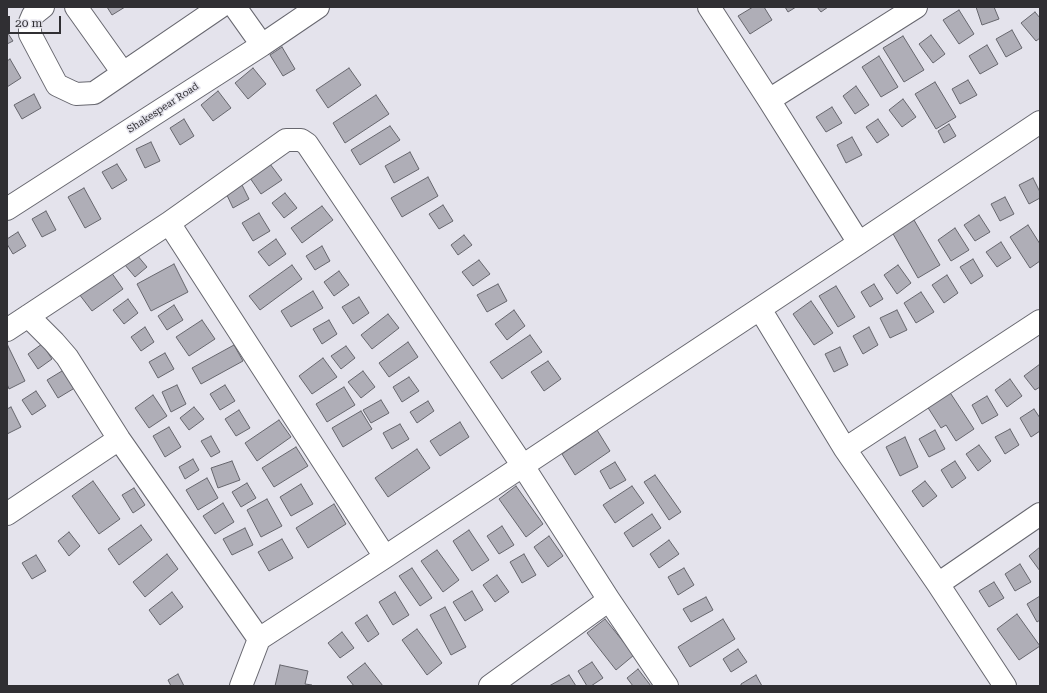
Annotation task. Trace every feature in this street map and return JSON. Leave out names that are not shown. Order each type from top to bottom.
[{"type":"street","points":[[43,7],[33,15],[30,22],[30,34],[57,85],[76,94],[94,93],[220,7]]},
{"type":"street","points":[[76,7],[124,73]]},
{"type":"street","points":[[235,7],[262,45]]},
{"type":"street","name":"Shakespear Road","points":[[7,208],[262,45],[318,7]]},
{"type":"street","points":[[709,7],[859,243]]},
{"type":"street","points":[[769,100],[916,7]]},
{"type":"street","points":[[241,686],[259,639],[523,466],[1040,122]]},
{"type":"street","points":[[7,330],[169,223],[286,140],[301,140],[307,144],[523,466],[609,600],[667,686]]},
{"type":"street","points":[[169,223],[384,557]]},
{"type":"street","points":[[760,309],[844,449],[938,584],[1005,686]]},
{"type":"street","points":[[28,316],[67,357],[119,439],[259,639]]},
{"type":"street","points":[[844,449],[1040,321]]},
{"type":"street","points":[[7,514],[119,439]]},
{"type":"street","points":[[938,584],[1040,514]]},
{"type":"street","points":[[490,686],[609,600]]},
{"type":"building","points":[[107,7],[125,7],[112,15]]},
{"type":"building","points":[[753,7],[764,7],[772,20],[750,34],[738,16]]},
{"type":"building","points":[[785,7],[796,7],[788,12]]},
{"type":"building","points":[[817,7],[828,7],[821,12]]},
{"type":"building","points":[[976,7],[994,7],[999,19],[982,25]]},
{"type":"building","points":[[959,10],[974,34],[959,44],[943,20]]},
{"type":"building","points":[[1035,12],[1040,18],[1040,38],[1036,41],[1021,23]]},
{"type":"building","points":[[1012,30],[1022,48],[1006,57],[996,39]]},
{"type":"building","points":[[7,32],[13,41],[7,44]]},
{"type":"building","points":[[931,35],[945,54],[933,63],[919,44]]},
{"type":"building","points":[[903,36],[924,70],[904,82],[883,48]]},
{"type":"building","points":[[987,45],[998,64],[980,74],[969,56]]},
{"type":"building","points":[[282,47],[295,69],[283,76],[270,55]]},
{"type":"building","points":[[879,56],[898,87],[881,97],[862,67]]},
{"type":"building","points":[[10,59],[21,78],[7,87],[7,61]]},
{"type":"building","points":[[253,68],[266,84],[248,99],[235,83]]},
{"type":"building","points":[[349,68],[361,85],[328,108],[316,90]]},
{"type":"building","points":[[968,80],[977,95],[960,104],[952,89]]},
{"type":"building","points":[[935,82],[956,117],[936,129],[915,94]]},
{"type":"building","points":[[856,86],[869,105],[855,114],[843,96]]},
{"type":"building","points":[[218,91],[231,108],[213,121],[201,105]]},
{"type":"building","points":[[34,94],[41,108],[22,119],[14,105]]},
{"type":"building","points":[[376,95],[389,114],[345,143],[333,123]]},
{"type":"building","points":[[903,99],[916,117],[902,127],[889,110]]},
{"type":"building","points":[[832,107],[842,123],[826,132],[816,117]]},
{"type":"building","points":[[184,119],[194,136],[180,145],[170,128]]},
{"type":"building","points":[[878,119],[889,135],[877,143],[866,127]]},
{"type":"building","points":[[949,124],[956,136],[944,143],[938,131]]},
{"type":"building","points":[[390,126],[400,140],[360,165],[351,150]]},
{"type":"building","points":[[852,137],[862,155],[846,163],[837,145]]},
{"type":"building","points":[[151,142],[160,161],[145,168],[136,149]]},
{"type":"building","points":[[410,152],[419,169],[394,183],[385,166]]},
{"type":"building","points":[[117,164],[127,180],[112,189],[102,172]]},
{"type":"building","points":[[270,164],[282,180],[261,194],[250,178]]},
{"type":"building","points":[[428,177],[438,196],[402,217],[391,198]]},
{"type":"building","points":[[1033,178],[1040,192],[1040,198],[1029,204],[1019,185]]},
{"type":"building","points":[[241,183],[249,199],[233,208],[225,191]]},
{"type":"building","points":[[84,188],[101,219],[85,228],[68,197]]},
{"type":"building","points":[[285,193],[297,208],[284,218],[272,203]]},
{"type":"building","points":[[1005,197],[1014,214],[1000,221],[991,204]]},
{"type":"building","points":[[443,205],[453,221],[439,229],[429,214]]},
{"type":"building","points":[[322,206],[333,220],[302,243],[291,228]]},
{"type":"building","points":[[46,211],[56,230],[42,237],[32,219]]},
{"type":"building","points":[[259,213],[270,231],[253,241],[242,223]]},
{"type":"building","points":[[979,215],[990,232],[975,241],[964,225]]},
{"type":"building","points":[[914,220],[940,265],[918,278],[892,232]]},
{"type":"building","points":[[1028,225],[1040,244],[1040,261],[1030,268],[1010,237]]},
{"type":"building","points":[[955,228],[969,250],[951,261],[938,240]]},
{"type":"building","points":[[18,232],[26,246],[13,254],[7,244],[7,239]]},
{"type":"building","points":[[464,235],[472,245],[458,255],[451,245]]},
{"type":"building","points":[[276,239],[286,254],[269,266],[258,252]]},
{"type":"building","points":[[1001,242],[1011,258],[997,267],[986,252]]},
{"type":"building","points":[[322,246],[330,261],[315,270],[306,256]]},
{"type":"building","points":[[137,255],[147,267],[135,277],[125,265]]},
{"type":"building","points":[[973,259],[983,276],[971,284],[960,267]]},
{"type":"building","points":[[479,260],[490,274],[473,286],[462,272]]},
{"type":"building","points":[[174,264],[188,292],[151,311],[137,284]]},
{"type":"building","points":[[292,265],[302,279],[260,310],[249,296]]},
{"type":"building","points":[[898,265],[911,283],[897,294],[884,275]]},
{"type":"building","points":[[339,271],[349,285],[334,296],[324,282]]},
{"type":"building","points":[[111,272],[123,289],[92,311],[79,294]]},
{"type":"building","points":[[947,275],[958,293],[944,303],[932,285]]},
{"type":"building","points":[[498,284],[507,301],[487,312],[477,295]]},
{"type":"building","points":[[874,284],[883,299],[870,307],[861,292]]},
{"type":"building","points":[[836,286],[855,317],[838,327],[819,296]]},
{"type":"building","points":[[313,291],[323,308],[291,327],[281,311]]},
{"type":"building","points":[[921,292],[934,312],[916,323],[904,303]]},
{"type":"building","points":[[359,297],[369,313],[353,324],[342,307]]},
{"type":"building","points":[[128,299],[138,313],[124,324],[113,310]]},
{"type":"building","points":[[811,301],[833,333],[814,345],[793,314]]},
{"type":"building","points":[[174,305],[183,320],[167,330],[158,316]]},
{"type":"building","points":[[514,310],[525,326],[507,340],[495,324]]},
{"type":"building","points":[[897,310],[907,330],[890,338],[880,318]]},
{"type":"building","points":[[388,314],[399,328],[372,349],[361,335]]},
{"type":"building","points":[[202,320],[215,339],[189,356],[176,337]]},
{"type":"building","points":[[329,320],[337,334],[322,344],[313,329]]},
{"type":"building","points":[[145,327],[154,342],[141,351],[131,337]]},
{"type":"building","points":[[869,327],[878,345],[863,354],[853,336]]},
{"type":"building","points":[[530,335],[542,352],[502,379],[490,362]]},
{"type":"building","points":[[408,342],[418,357],[389,377],[379,363]]},
{"type":"building","points":[[42,344],[52,359],[38,369],[28,354]]},
{"type":"building","points":[[234,345],[243,361],[201,384],[192,368]]},
{"type":"building","points":[[8,346],[25,381],[9,389],[7,384]]},
{"type":"building","points":[[346,346],[355,358],[341,369],[331,356]]},
{"type":"building","points":[[840,347],[848,365],[834,372],[825,354]]},
{"type":"building","points":[[165,353],[174,369],[158,378],[149,362]]},
{"type":"building","points":[[323,358],[337,377],[312,394],[299,376]]},
{"type":"building","points":[[548,361],[561,379],[544,391],[531,372]]},
{"type":"building","points":[[1040,364],[1040,387],[1035,390],[1024,376]]},
{"type":"building","points":[[67,368],[78,386],[58,398],[47,380]]},
{"type":"building","points":[[363,371],[375,387],[361,398],[348,382]]},
{"type":"building","points":[[409,377],[419,391],[402,402],[393,387]]},
{"type":"building","points":[[1010,379],[1022,396],[1007,407],[995,390]]},
{"type":"building","points":[[177,385],[186,404],[171,412],[162,392]]},
{"type":"building","points":[[225,385],[235,401],[220,410],[210,394]]},
{"type":"building","points":[[344,387],[355,405],[327,422],[316,404]]},
{"type":"building","points":[[947,388],[974,429],[956,441],[946,425],[941,428],[925,403]]},
{"type":"building","points":[[36,391],[46,406],[32,415],[22,400]]},
{"type":"building","points":[[153,395],[167,416],[149,428],[135,408]]},
{"type":"building","points":[[987,396],[998,415],[982,424],[972,405]]},
{"type":"building","points":[[381,400],[389,413],[371,423],[363,410]]},
{"type":"building","points":[[428,401],[434,411],[417,423],[410,412]]},
{"type":"building","points":[[11,407],[21,427],[7,434],[7,409]]},
{"type":"building","points":[[194,407],[204,419],[189,430],[180,418]]},
{"type":"building","points":[[1034,409],[1040,418],[1040,431],[1031,437],[1020,418]]},
{"type":"building","points":[[239,410],[250,428],[236,436],[225,419]]},
{"type":"building","points":[[361,411],[372,429],[343,447],[332,428]]},
{"type":"building","points":[[279,420],[291,437],[257,461],[245,443]]},
{"type":"building","points":[[460,422],[469,437],[440,456],[430,441]]},
{"type":"building","points":[[400,424],[409,439],[392,449],[383,433]]},
{"type":"building","points":[[169,427],[181,447],[165,457],[153,436]]},
{"type":"building","points":[[1010,429],[1019,445],[1005,454],[995,437]]},
{"type":"building","points":[[597,430],[610,451],[575,475],[562,454]]},
{"type":"building","points":[[935,430],[945,449],[929,457],[919,439]]},
{"type":"building","points":[[211,436],[220,452],[211,457],[201,441]]},
{"type":"building","points":[[905,437],[918,467],[900,476],[886,447]]},
{"type":"building","points":[[979,445],[991,461],[978,471],[966,454]]},
{"type":"building","points":[[296,447],[308,466],[274,487],[262,468]]},
{"type":"building","points":[[417,449],[430,468],[388,497],[375,478]]},
{"type":"building","points":[[193,459],[199,470],[185,479],[179,467]]},
{"type":"building","points":[[232,461],[240,480],[218,488],[211,468]]},
{"type":"building","points":[[955,461],[966,478],[952,488],[941,470]]},
{"type":"building","points":[[615,462],[626,480],[610,489],[600,471]]},
{"type":"building","points":[[655,475],[681,512],[669,520],[644,482]]},
{"type":"building","points":[[207,478],[218,498],[198,510],[186,490]]},
{"type":"building","points":[[93,481],[120,519],[99,534],[72,496]]},
{"type":"building","points":[[925,481],[937,496],[923,507],[912,491]]},
{"type":"building","points":[[247,483],[256,498],[241,507],[232,492]]},
{"type":"building","points":[[301,484],[313,504],[291,516],[280,497]]},
{"type":"building","points":[[516,486],[543,524],[526,537],[499,499]]},
{"type":"building","points":[[632,486],[644,503],[615,523],[603,505]]},
{"type":"building","points":[[134,488],[145,505],[133,513],[122,495]]},
{"type":"building","points":[[267,499],[282,526],[261,537],[247,510]]},
{"type":"building","points":[[223,503],[234,522],[215,534],[203,516]]},
{"type":"building","points":[[334,504],[346,524],[308,548],[296,528]]},
{"type":"building","points":[[652,514],[661,528],[633,547],[624,533]]},
{"type":"building","points":[[141,525],[152,540],[119,565],[108,549]]},
{"type":"building","points":[[502,526],[514,545],[499,554],[487,536]]},
{"type":"building","points":[[245,528],[253,545],[232,555],[223,539]]},
{"type":"building","points":[[469,530],[489,560],[472,571],[453,541]]},
{"type":"building","points":[[69,532],[80,546],[69,556],[58,541]]},
{"type":"building","points":[[549,536],[563,556],[548,567],[534,547]]},
{"type":"building","points":[[282,539],[293,558],[269,571],[258,552]]},
{"type":"building","points":[[669,540],[679,554],[659,568],[650,554]]},
{"type":"building","points":[[1040,547],[1040,571],[1029,556]]},
{"type":"building","points":[[437,550],[459,580],[443,592],[421,561]]},
{"type":"building","points":[[167,554],[178,569],[145,597],[133,582]]},
{"type":"building","points":[[524,554],[536,575],[522,583],[510,562]]},
{"type":"building","points":[[36,555],[46,571],[32,579],[22,563]]},
{"type":"building","points":[[1020,564],[1031,582],[1015,591],[1005,574]]},
{"type":"building","points":[[412,568],[432,598],[420,606],[399,576]]},
{"type":"building","points":[[684,568],[694,585],[678,595],[668,577]]},
{"type":"building","points":[[497,575],[509,592],[495,602],[483,585]]},
{"type":"building","points":[[994,582],[1004,598],[989,607],[979,591]]},
{"type":"building","points":[[472,591],[483,610],[465,621],[453,602]]},
{"type":"building","points":[[172,592],[183,607],[160,625],[149,610]]},
{"type":"building","points":[[395,592],[409,615],[393,625],[379,602]]},
{"type":"building","points":[[1040,596],[1040,620],[1037,622],[1027,604]]},
{"type":"building","points":[[706,597],[713,610],[691,622],[683,609]]},
{"type":"building","points":[[445,607],[466,647],[451,655],[430,615]]},
{"type":"building","points":[[1017,614],[1040,646],[1019,660],[997,629]]},
{"type":"building","points":[[367,615],[379,634],[368,642],[355,623]]},
{"type":"building","points":[[605,619],[634,655],[616,670],[587,633]]},
{"type":"building","points":[[723,619],[735,639],[690,667],[678,647]]},
{"type":"building","points":[[417,629],[442,663],[427,675],[402,640]]},
{"type":"building","points":[[342,632],[354,648],[340,658],[328,643]]},
{"type":"building","points":[[738,649],[747,662],[731,672],[723,659]]},
{"type":"building","points":[[592,662],[603,678],[591,686],[587,686],[578,671]]},
{"type":"building","points":[[365,663],[383,686],[354,686],[347,677]]},
{"type":"building","points":[[280,665],[308,671],[305,684],[312,686],[275,686]]},
{"type":"building","points":[[638,669],[651,686],[633,686],[627,678]]},
{"type":"building","points":[[178,674],[184,686],[171,686],[168,680]]},
{"type":"building","points":[[569,675],[576,686],[549,686]]},
{"type":"building","points":[[756,675],[762,686],[741,686],[741,684]]}]
